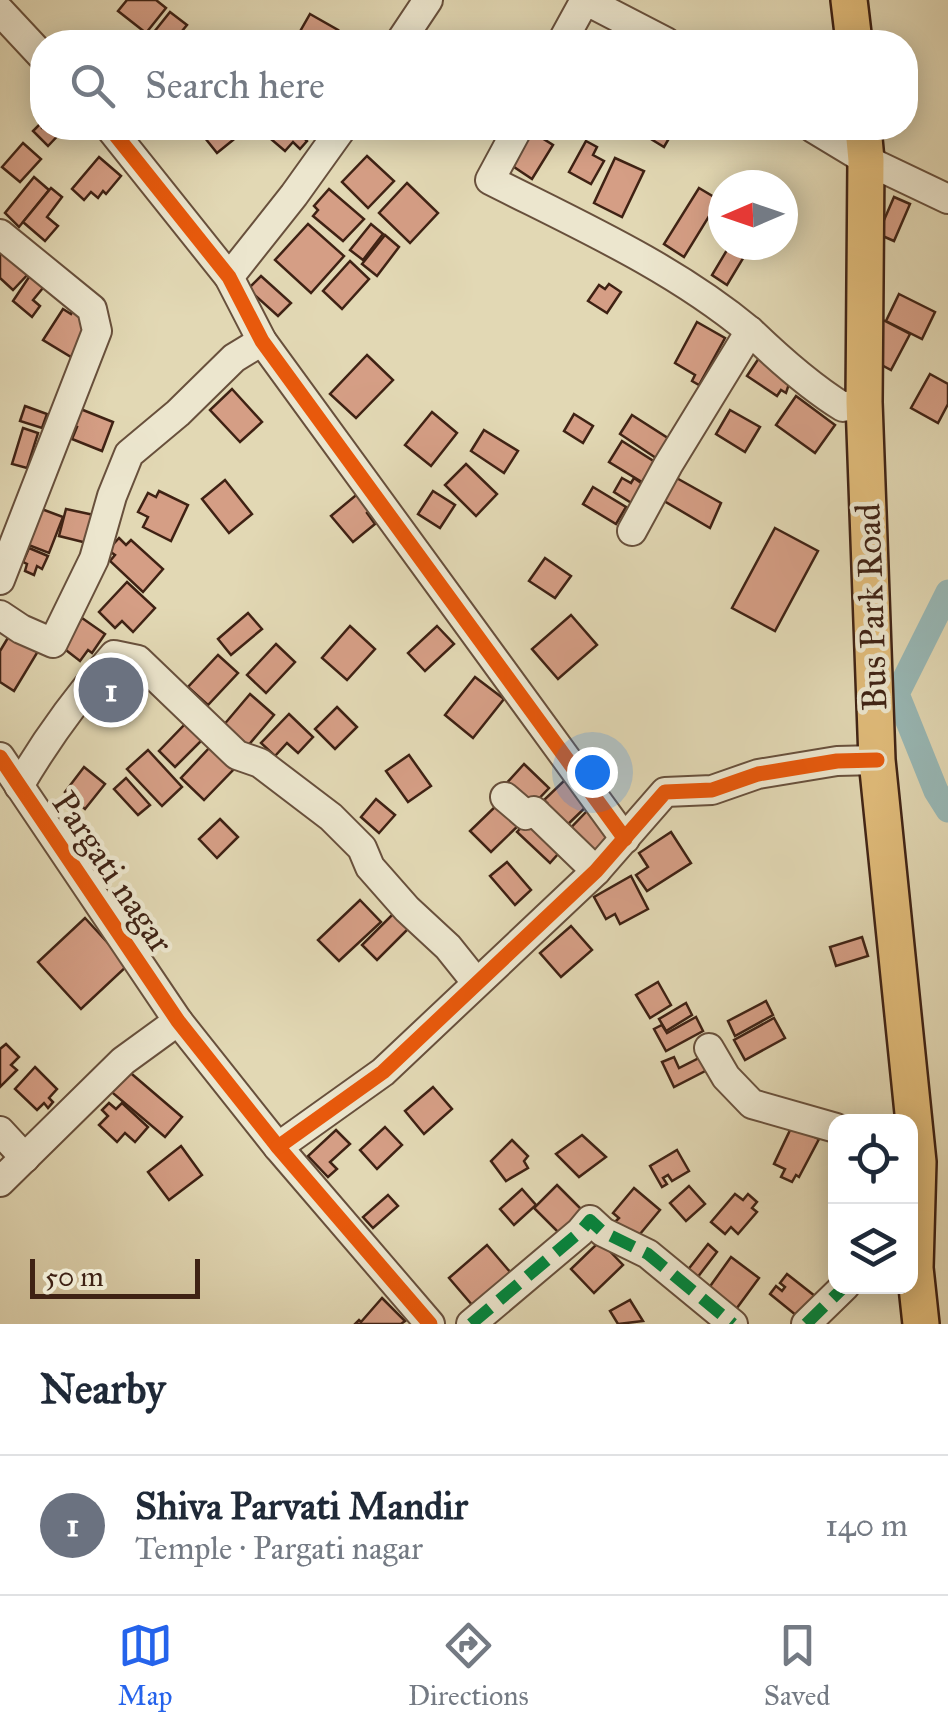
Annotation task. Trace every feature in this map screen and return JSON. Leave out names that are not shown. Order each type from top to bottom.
[{"type":"main road","points":[[849,0],[853,30]]},
{"type":"main road","name":"Bus Park Road","points":[[864,144],[864,402],[876,760],[910,1114]]},
{"type":"main road","name":"Bus Park Road","points":[[917,1294],[921,1324]]},
{"type":"street","points":[[408,30],[428,0]]},
{"type":"street","points":[[569,30],[585,0],[643,30]]},
{"type":"street","points":[[0,12],[30,43]]},
{"type":"street","points":[[120,140],[230,277],[262,341],[625,838]]},
{"type":"street","points":[[230,277],[334,140]]},
{"type":"street","points":[[512,140],[490,180],[667,272],[750,331],[785,365],[844,407],[864,402]]},
{"type":"street","points":[[864,144],[948,199]]},
{"type":"street","points":[[0,234],[92,309],[98,331],[1,578],[0,613],[20,629],[52,643],[94,559],[129,454],[178,414],[234,358],[262,341]]},
{"type":"street","points":[[632,531],[750,331]]},
{"type":"street","points":[[19,786],[45,740],[114,654],[138,660],[236,755],[260,762],[331,817],[362,848],[370,867],[382,881],[448,947],[476,982]]},
{"type":"street","name":"Pargati nagar","points":[[0,757],[178,1021],[278,1147],[430,1324]]},
{"type":"street","points":[[278,1147],[384,1072],[596,871],[665,792],[712,790],[758,774],[837,761],[876,760]]},
{"type":"street","points":[[506,797],[526,815],[534,811],[596,871]]},
{"type":"street","points":[[0,1182],[123,1061],[178,1021]]},
{"type":"street","points":[[709,1048],[726,1076],[752,1104],[828,1126]]},
{"type":"street","points":[[0,1131],[25,1158]]},
{"type":"street","points":[[471,1324],[590,1220],[603,1232],[648,1254],[733,1324]]},
{"type":"street","points":[[806,1324],[837,1294]]},
{"type":"building","points":[[127,0],[156,0],[166,8],[148,30],[142,30],[118,11]]},
{"type":"building","points":[[170,12],[187,25],[183,30],[156,30]]},
{"type":"building","points":[[310,14],[338,30],[301,30]]},
{"type":"building","points":[[207,140],[233,140],[217,153]]},
{"type":"building","points":[[272,140],[307,141],[300,149],[293,142],[285,151]]},
{"type":"building","points":[[518,140],[545,140],[553,145],[532,179],[505,161]]},
{"type":"building","points":[[586,141],[597,147],[593,155],[604,161],[591,184],[569,172]]},
{"type":"building","points":[[23,143],[41,159],[20,182],[2,167]]},
{"type":"building","points":[[367,156],[394,181],[368,208],[342,182]]},
{"type":"building","points":[[99,157],[121,176],[106,194],[103,191],[98,198],[91,192],[84,200],[72,189]]},
{"type":"building","points":[[615,158],[644,171],[622,217],[594,203]]},
{"type":"building","points":[[34,177],[49,190],[19,227],[5,213]]},
{"type":"building","points":[[407,183],[438,213],[410,243],[379,213]]},
{"type":"building","points":[[51,188],[62,197],[47,217],[58,226],[45,241],[23,222]]},
{"type":"building","points":[[699,188],[708,193],[708,218],[684,257],[664,244]]},
{"type":"building","points":[[329,189],[364,219],[343,241],[313,216],[318,210],[314,206]]},
{"type":"building","points":[[894,197],[910,204],[894,241],[878,234]]},
{"type":"building","points":[[308,224],[344,256],[311,293],[275,260]]},
{"type":"building","points":[[371,224],[383,234],[363,260],[350,250]]},
{"type":"building","points":[[385,235],[399,247],[377,276],[362,264]]},
{"type":"building","points":[[0,249],[31,271],[13,290],[0,278]]},
{"type":"building","points":[[721,260],[742,260],[727,285],[712,275]]},
{"type":"building","points":[[350,261],[369,279],[342,309],[323,291]]},
{"type":"building","points":[[37,265],[52,277],[33,300],[40,306],[32,317],[13,301]]},
{"type":"building","points":[[261,276],[291,303],[278,316],[248,289]]},
{"type":"building","points":[[609,284],[621,292],[607,313],[588,301],[599,285],[605,289]]},
{"type":"building","points":[[899,294],[935,312],[922,339],[886,321]]},
{"type":"building","points":[[63,309],[71,314],[74,309],[85,316],[89,327],[71,357],[43,340]]},
{"type":"building","points":[[883,320],[910,334],[891,370],[876,362],[871,342]]},
{"type":"building","points":[[697,322],[725,338],[699,385],[692,381],[695,375],[675,363]]},
{"type":"building","points":[[367,355],[393,380],[356,418],[330,394]]},
{"type":"building","points":[[759,358],[791,378],[786,393],[781,390],[777,396],[747,376]]},
{"type":"building","points":[[930,374],[948,384],[948,404],[938,423],[911,408]]},
{"type":"building","points":[[232,389],[262,422],[240,442],[210,410]]},
{"type":"building","points":[[796,396],[835,425],[815,453],[776,425]]},
{"type":"building","points":[[25,406],[47,414],[42,428],[20,421]]},
{"type":"building","points":[[73,406],[113,422],[102,451],[72,439],[77,427],[66,422]]},
{"type":"building","points":[[730,410],[760,427],[745,452],[716,434]]},
{"type":"building","points":[[432,412],[457,433],[431,466],[405,445]]},
{"type":"building","points":[[574,414],[593,426],[583,443],[564,431]]},
{"type":"building","points":[[632,415],[674,442],[662,462],[620,434]]},
{"type":"building","points":[[23,428],[38,433],[27,468],[12,464]]},
{"type":"building","points":[[484,430],[518,451],[504,473],[471,451]]},
{"type":"building","points":[[622,441],[655,462],[642,482],[609,462]]},
{"type":"building","points":[[466,464],[497,494],[476,516],[445,485]]},
{"type":"building","points":[[673,476],[721,503],[710,528],[659,498]]},
{"type":"building","points":[[622,478],[631,483],[634,478],[644,485],[633,504],[614,492]]},
{"type":"building","points":[[225,480],[252,514],[229,533],[202,499]]},
{"type":"building","points":[[593,487],[626,507],[616,524],[583,504]]},
{"type":"building","points":[[159,491],[188,505],[171,541],[143,527],[148,517],[138,512],[148,493],[156,497]]},
{"type":"building","points":[[361,491],[374,507],[367,513],[375,524],[353,542],[331,516]]},
{"type":"building","points":[[433,491],[455,505],[440,528],[418,514]]},
{"type":"building","points":[[39,508],[63,517],[49,553],[26,544]]},
{"type":"building","points":[[66,509],[94,515],[87,543],[59,536]]},
{"type":"building","points":[[775,528],[818,551],[775,631],[732,608]]},
{"type":"building","points":[[119,538],[126,545],[131,540],[163,569],[143,592],[110,561],[115,555],[108,550]]},
{"type":"building","points":[[29,548],[48,556],[34,575],[25,571],[27,564],[23,562]]},
{"type":"building","points":[[545,558],[571,576],[555,598],[529,581]]},
{"type":"building","points":[[127,582],[155,608],[133,632],[122,621],[115,628],[99,612]]},
{"type":"building","points":[[248,613],[262,629],[231,655],[218,639]]},
{"type":"building","points":[[571,615],[597,645],[558,679],[532,649]]},
{"type":"building","points":[[82,618],[105,634],[92,653],[88,650],[80,661],[62,647]]},
{"type":"building","points":[[350,626],[375,649],[347,680],[322,658]]},
{"type":"building","points":[[437,626],[454,644],[425,671],[408,653]]},
{"type":"building","points":[[12,631],[40,648],[14,691],[0,682],[0,651]]},
{"type":"building","points":[[276,644],[295,662],[266,693],[247,675]]},
{"type":"building","points":[[218,655],[238,673],[208,705],[188,687]]},
{"type":"building","points":[[124,665],[140,683],[113,710],[96,693]]},
{"type":"building","points":[[475,677],[504,699],[473,738],[445,715]]},
{"type":"building","points":[[250,694],[274,715],[246,748],[222,727]]},
{"type":"building","points":[[337,707],[357,727],[335,749],[315,729]]},
{"type":"building","points":[[289,714],[313,737],[298,753],[287,743],[275,756],[261,743]]},
{"type":"building","points":[[188,721],[205,737],[175,767],[159,751]]},
{"type":"building","points":[[211,746],[235,768],[204,800],[181,778]]},
{"type":"building","points":[[148,750],[182,787],[162,806],[127,769]]},
{"type":"building","points":[[409,755],[431,786],[408,802],[386,771]]},
{"type":"building","points":[[524,764],[549,788],[529,809],[504,786]]},
{"type":"building","points":[[84,767],[105,784],[85,809],[65,792]]},
{"type":"building","points":[[568,777],[591,802],[562,830],[537,811]]},
{"type":"building","points":[[126,778],[150,805],[138,815],[114,789]]},
{"type":"building","points":[[376,799],[395,815],[379,833],[361,817]]},
{"type":"building","points":[[500,802],[521,823],[491,852],[470,831]]},
{"type":"building","points":[[587,811],[617,841],[593,865],[563,836]]},
{"type":"building","points":[[533,815],[566,845],[550,863],[517,832]]},
{"type":"building","points":[[220,819],[238,837],[217,858],[199,839]]},
{"type":"building","points":[[671,832],[691,863],[647,891],[636,875],[648,867],[639,853]]},
{"type":"building","points":[[507,862],[531,890],[515,905],[490,876]]},
{"type":"building","points":[[631,876],[648,909],[620,924],[615,914],[606,919],[594,897]]},
{"type":"building","points":[[360,900],[381,922],[339,961],[318,940]]},
{"type":"building","points":[[394,913],[409,928],[377,960],[362,945]]},
{"type":"building","points":[[85,918],[128,965],[81,1009],[38,962]]},
{"type":"building","points":[[571,926],[592,950],[561,977],[540,953]]},
{"type":"building","points":[[862,937],[868,956],[836,966],[830,947]]},
{"type":"building","points":[[658,982],[671,1005],[650,1018],[636,995]]},
{"type":"building","points":[[766,1001],[773,1015],[735,1036],[728,1021]]},
{"type":"building","points":[[686,1003],[692,1015],[666,1031],[659,1019]]},
{"type":"building","points":[[696,1017],[703,1031],[666,1051],[654,1029],[662,1025],[667,1033]]},
{"type":"building","points":[[774,1018],[785,1038],[745,1060],[734,1040]]},
{"type":"building","points":[[6,1044],[19,1057],[11,1065],[17,1070],[0,1087],[0,1049]]},
{"type":"building","points":[[709,1053],[715,1066],[674,1087],[662,1062],[674,1057],[679,1068]]},
{"type":"building","points":[[35,1067],[57,1089],[49,1098],[53,1102],[48,1108],[44,1103],[37,1110],[15,1089]]},
{"type":"building","points":[[126,1069],[182,1117],[165,1137],[108,1089]]},
{"type":"building","points":[[433,1087],[452,1109],[424,1134],[405,1111]]},
{"type":"building","points":[[109,1103],[116,1109],[122,1103],[148,1127],[135,1142],[125,1133],[117,1142],[99,1125],[108,1116],[102,1110]]},
{"type":"building","points":[[792,1126],[819,1139],[799,1177],[796,1175],[792,1182],[781,1177],[785,1169],[774,1164]]},
{"type":"building","points":[[385,1127],[402,1145],[377,1169],[360,1150]]},
{"type":"building","points":[[336,1130],[350,1144],[330,1162],[337,1169],[328,1177],[308,1156]]},
{"type":"building","points":[[582,1135],[606,1157],[579,1177],[556,1154]]},
{"type":"building","points":[[512,1140],[528,1156],[524,1161],[528,1168],[506,1181],[491,1161]]},
{"type":"building","points":[[181,1146],[202,1175],[169,1200],[148,1172]]},
{"type":"building","points":[[677,1150],[689,1171],[672,1181],[668,1175],[663,1178],[667,1184],[662,1187],[650,1166]]},
{"type":"building","points":[[557,1185],[585,1213],[562,1236],[534,1208]]},
{"type":"building","points":[[689,1186],[705,1204],[686,1221],[670,1203]]},
{"type":"building","points":[[634,1188],[660,1210],[635,1240],[614,1223],[619,1218],[613,1213]]},
{"type":"building","points":[[522,1189],[536,1205],[514,1225],[500,1209]]},
{"type":"building","points":[[735,1194],[743,1200],[748,1194],[757,1202],[752,1208],[757,1212],[738,1234],[731,1227],[725,1234],[711,1222]]},
{"type":"building","points":[[388,1195],[398,1206],[373,1228],[363,1217]]},
{"type":"building","points":[[600,1241],[623,1265],[594,1293],[571,1269]]},
{"type":"building","points":[[708,1244],[717,1252],[697,1278],[687,1271]]},
{"type":"building","points":[[487,1245],[511,1273],[473,1306],[449,1278]]},
{"type":"building","points":[[731,1257],[759,1278],[734,1312],[706,1292]]},
{"type":"building","points":[[787,1274],[820,1300],[797,1316],[770,1294],[776,1286],[782,1291],[785,1287],[780,1283]]},
{"type":"building","points":[[382,1298],[405,1321],[355,1324],[361,1322]]},
{"type":"building","points":[[630,1300],[643,1321],[618,1324],[610,1311]]},
{"type":"waterway","points":[[948,592],[897,694],[936,791],[948,810]]},
{"type":"marked path","points":[[471,1324],[590,1220],[603,1232],[648,1254],[733,1324]]},
{"type":"marked path","points":[[806,1324],[837,1294]]},
{"type":"cycle path","points":[[120,140],[229,277],[262,341],[625,839]]},
{"type":"cycle path","points":[[0,757],[178,1021],[278,1147],[430,1324]]},
{"type":"cycle path","points":[[278,1147],[383,1072],[596,871],[665,792],[712,790],[758,774],[837,761],[877,760]]},
{"type":"place","name":"Shiva Parvati Mandir","points":[[111,690]]}]
